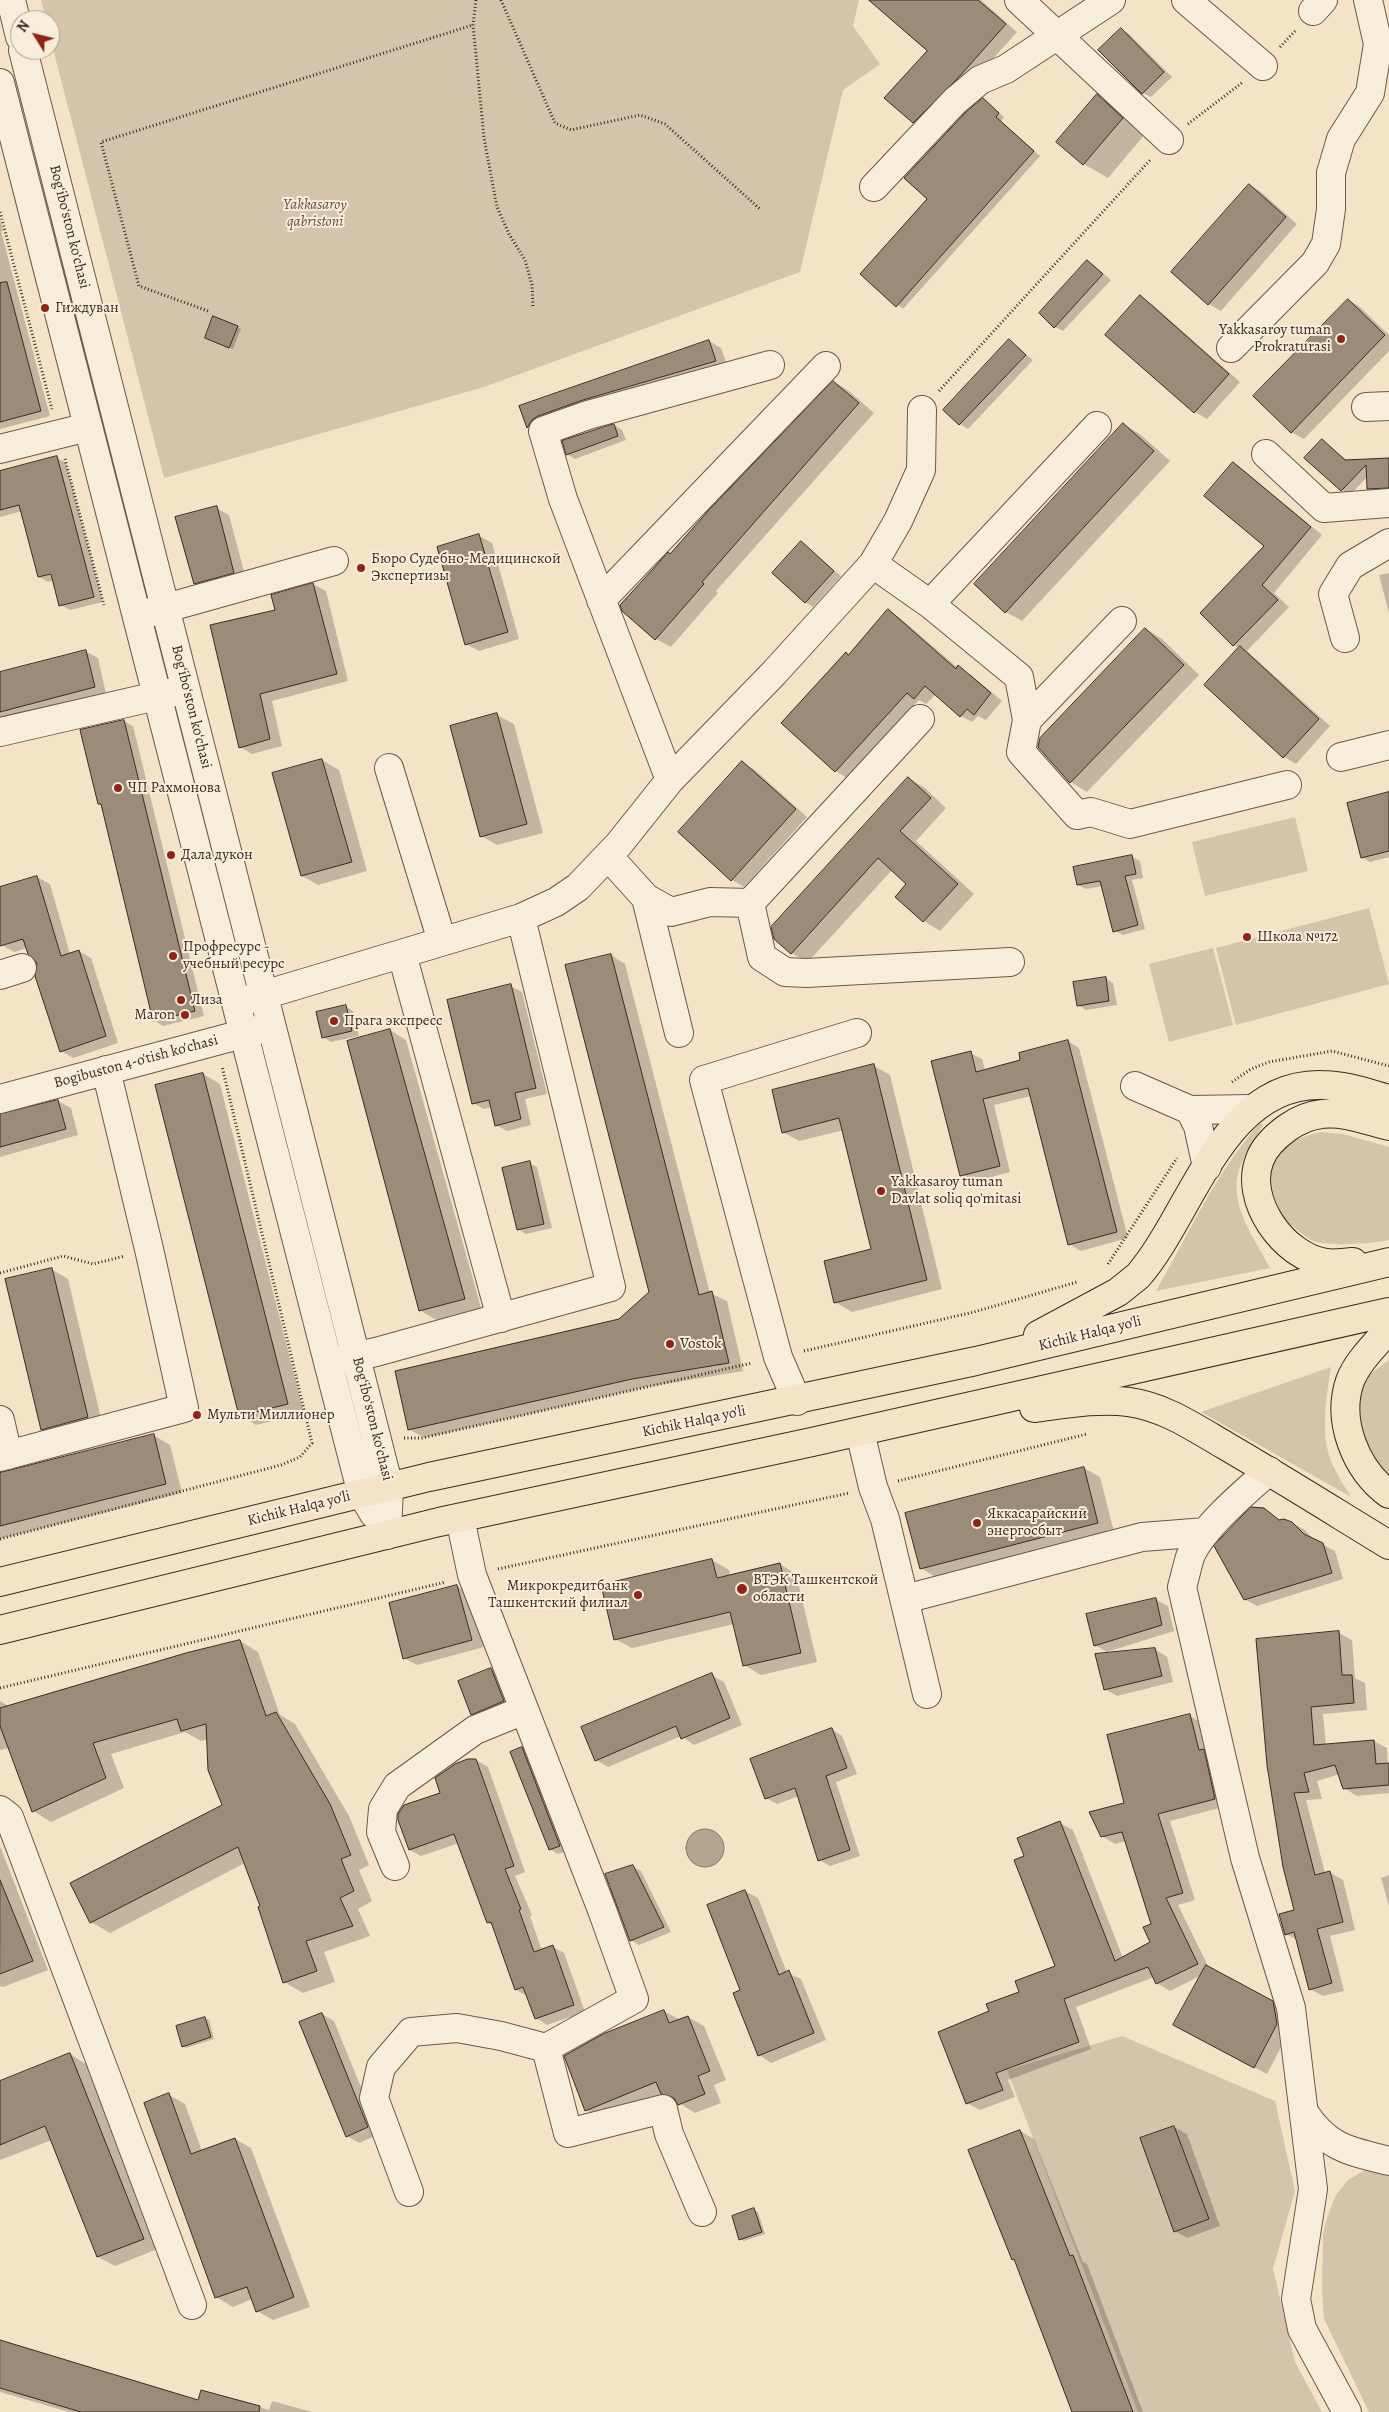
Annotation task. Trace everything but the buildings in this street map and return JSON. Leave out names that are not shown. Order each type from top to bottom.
[{"type":"highway","points":[[976,1361],[1058,1326],[1126,1287],[1144,1269],[1207,1167],[1237,1123],[1252,1109],[1280,1093],[1311,1085],[1345,1087],[1389,1099]]},
{"type":"highway","points":[[1389,1126],[1347,1116],[1324,1113],[1312,1115],[1276,1135],[1260,1159],[1256,1172],[1260,1197],[1266,1214],[1284,1241],[1297,1250],[1311,1258],[1326,1263],[1389,1261]]},
{"type":"highway","name":"Kichik Halqa yo'li","points":[[0,1582],[389,1487],[797,1401],[976,1361],[1389,1261]]},
{"type":"highway","points":[[0,1630],[460,1518],[860,1432],[1389,1312]]},
{"type":"highway","points":[[1389,1328],[1351,1380],[1346,1402],[1350,1436],[1359,1458],[1375,1482],[1389,1494]]},
{"type":"highway","points":[[860,1432],[1094,1401],[1129,1402],[1147,1406],[1176,1417],[1269,1471],[1389,1545]]},
{"type":"street","points":[[1019,0],[1169,140]]},
{"type":"street","points":[[874,187],[955,101],[980,80],[1006,69],[1111,0]]},
{"type":"street","points":[[1186,0],[1263,66]]},
{"type":"street","points":[[1231,348],[1315,263],[1326,244],[1331,210],[1331,173],[1341,139],[1370,93],[1378,44],[1368,0]]},
{"type":"street","name":"Bogʻiboʻston koʻchasi","points":[[26,60],[389,1487],[386,1535]]},
{"type":"street","name":"Bogʻiboʻston koʻchasi","points":[[0,82],[4,114],[88,426],[362,1494],[386,1535]]},
{"type":"street","points":[[4,114],[38,107]]},
{"type":"street","points":[[670,780],[563,499],[543,430],[588,415],[770,364]]},
{"type":"street","points":[[601,600],[826,366]]},
{"type":"street","points":[[236,1003],[521,918],[556,902],[578,887],[608,856],[670,780],[774,673],[873,564],[898,521],[921,470],[922,410]]},
{"type":"street","points":[[0,449],[88,426]]},
{"type":"street","points":[[930,604],[1097,426]]},
{"type":"street","points":[[1266,454],[1324,508],[1389,504]]},
{"type":"street","points":[[1345,638],[1333,594],[1350,566],[1389,543]]},
{"type":"street","points":[[136,616],[334,561]]},
{"type":"street","points":[[873,564],[930,604],[1019,676],[1027,720],[1021,752],[1077,815],[1091,812],[1130,824],[1287,785]]},
{"type":"street","points":[[1027,720],[1122,621]]},
{"type":"street","points":[[0,732],[186,689]]},
{"type":"street","points":[[608,856],[646,898],[671,912],[710,902],[750,903],[920,719]]},
{"type":"street","points":[[1341,757],[1389,744]]},
{"type":"street","points":[[389,768],[442,941]]},
{"type":"street","points":[[646,898],[679,1033]]},
{"type":"street","points":[[750,903],[762,957],[785,972],[806,973],[1010,962]]},
{"type":"street","points":[[328,1362],[501,1318],[611,1287],[521,918]]},
{"type":"street","points":[[402,954],[501,1318]]},
{"type":"street","name":"Bogibuston 4-o'tish ko'chasi","points":[[0,1099],[272,1026]]},
{"type":"street","points":[[797,1401],[778,1357],[704,1080],[857,1033]]},
{"type":"street","points":[[0,1420],[4,1456],[184,1408],[150,1249],[106,1070]]},
{"type":"street","points":[[1135,1086],[1190,1110],[1252,1109]]},
{"type":"street","points":[[1190,1110],[1198,1126],[1207,1167]]},
{"type":"street","points":[[860,1432],[873,1487],[885,1519],[927,1694]]},
{"type":"street","points":[[1269,1471],[1250,1487],[1206,1532],[1190,1556],[1182,1588],[1246,1858],[1291,2008],[1313,2189],[1296,2299],[1302,2329],[1347,2412]]},
{"type":"street","points":[[409,2192],[374,2098],[381,2067],[412,2032],[457,2028],[501,2036],[546,2048],[634,1999],[472,1575],[460,1518]]},
{"type":"street","points":[[905,1599],[1142,1537],[1206,1532]]},
{"type":"street","points":[[395,1866],[382,1832],[383,1809],[397,1786],[476,1730],[524,1710]]},
{"type":"street","points":[[0,1810],[9,1817],[192,2305]]},
{"type":"street","points":[[546,2048],[568,2132],[663,2109],[669,2134],[702,2212]]},
{"type":"street","points":[[1304,2112],[1315,2129],[1326,2139],[1355,2152],[1389,2161]]},
{"type":"street","points":[[1313,2189],[1323,2174],[1337,2161],[1355,2152]]},
{"type":"path","points":[[476,0],[473,25],[484,138],[497,206],[509,234],[525,260],[532,284],[534,307]]},
{"type":"path","points":[[501,0],[555,124],[571,130],[640,115],[665,124],[760,209]]},
{"type":"path","points":[[922,410],[1169,140],[1263,66],[1318,6]]},
{"type":"path","points":[[208,311],[139,286],[101,142],[473,25]]},
{"type":"path","points":[[0,212],[104,607]]},
{"type":"path","points":[[0,1539],[280,1465],[300,1456],[312,1443],[216,1040]]},
{"type":"path","points":[[0,1273],[63,1256],[94,1264],[150,1249]]},
{"type":"path","points":[[397,1439],[422,1438],[974,1312],[1082,1281]]},
{"type":"path","points":[[0,1688],[472,1575],[873,1487],[1087,1434]]},
{"type":"green space","name":"Yakkasaroy qabristoni","points":[[41,0],[859,0],[853,26],[880,64],[843,90],[800,272],[484,387],[164,478],[56,60],[60,60],[60,10],[44,10]]},
{"type":"green space","points":[[1295,817],[1308,871],[1205,896],[1192,842]]},
{"type":"green space","points":[[1369,908],[1389,984],[1236,1025],[1216,948]]},
{"type":"green space","points":[[1213,948],[1233,1025],[1169,1042],[1149,964]]},
{"type":"green space","points":[[1260,1123],[1263,1125],[1246,1153],[1239,1170],[1237,1196],[1245,1221],[1270,1268],[1156,1291],[1216,1183],[1244,1142]]},
{"type":"green space","points":[[1321,1132],[1343,1134],[1389,1147],[1389,1240],[1353,1244],[1313,1241],[1291,1225],[1278,1211],[1270,1196],[1268,1182],[1271,1168],[1278,1156],[1289,1145],[1303,1137]]},
{"type":"green space","points":[[1389,1360],[1389,1477],[1368,1454],[1356,1404],[1365,1378]]},
{"type":"green space","points":[[1331,1367],[1325,1418],[1327,1448],[1334,1467],[1351,1497],[1201,1412]]},
{"type":"green space","points":[[1122,2036],[1275,2101],[1295,2191],[1273,2269],[1295,2362],[1322,2412],[1138,2412],[1007,2070]]},
{"type":"green space","points":[[1365,2170],[1389,2176],[1389,2412],[1369,2412],[1324,2319],[1322,2287],[1323,2233],[1336,2195],[1348,2180]]},
{"type":"shaded area","points":[[705,1829],[719,1834],[724,1848],[719,1862],[705,1867],[691,1862],[686,1848],[691,1834]]},
{"type":"place","name":"Гиждуван","points":[[45,308]]},
{"type":"place","name":"Yakkasaroy tuman Prokraturasi","points":[[1341,339]]},
{"type":"place","name":"Бюро Судебно-Медицинской Экспертизы","points":[[361,568]]},
{"type":"place","name":"ЧП Рахмонова","points":[[118,788]]},
{"type":"place","name":"Дала дукон","points":[[171,855]]},
{"type":"place","name":"Школа №172","points":[[1247,937]]},
{"type":"place","name":"Профресурс - учебный ресурс","points":[[173,956]]},
{"type":"place","name":"Лиза","points":[[181,1000]]},
{"type":"place","name":"Maron","points":[[185,1015]]},
{"type":"place","name":"Прага экспресс","points":[[334,1021]]},
{"type":"place","name":"Yakkasaroy tuman Davlat soliq qo'mitasi","points":[[881,1191]]},
{"type":"place","name":"Vostok","points":[[670,1344]]},
{"type":"place","name":"Мульти Миллионер","points":[[197,1415]]},
{"type":"place","name":"Яккасарайский энергосбыт","points":[[977,1523]]},
{"type":"place","name":"ВТЭК Ташкентской области","points":[[742,1589]]},
{"type":"place","name":"Микрокредитбанк Ташкентский филиал","points":[[638,1595]]}]
